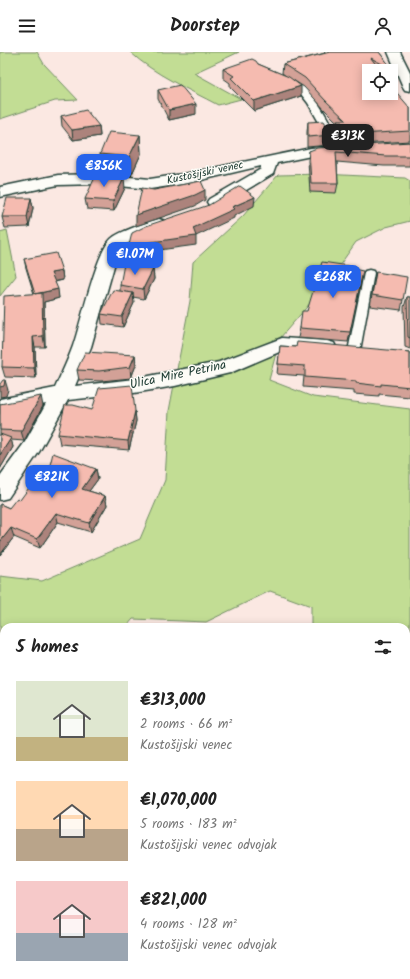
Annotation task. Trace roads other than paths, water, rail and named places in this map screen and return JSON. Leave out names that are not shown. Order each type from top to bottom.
[{"type":"street","points":[[394,52],[410,87]]},
{"type":"street","name":"Kustošijski venec","points":[[0,192],[48,181],[64,179],[99,179],[150,184],[189,178],[311,152],[346,149]]},
{"type":"street","points":[[202,210],[268,171],[270,160]]},
{"type":"street","points":[[0,492],[32,447],[62,394],[82,347],[108,259],[117,242],[140,231],[174,219]]},
{"type":"street","name":"Ulica Mire Petrina","points":[[0,406],[62,394],[134,386],[223,368],[282,344],[375,352]]},
{"type":"lane","points":[[280,78],[293,83],[303,90],[346,149]]},
{"type":"lane","points":[[354,351],[369,273]]}]
